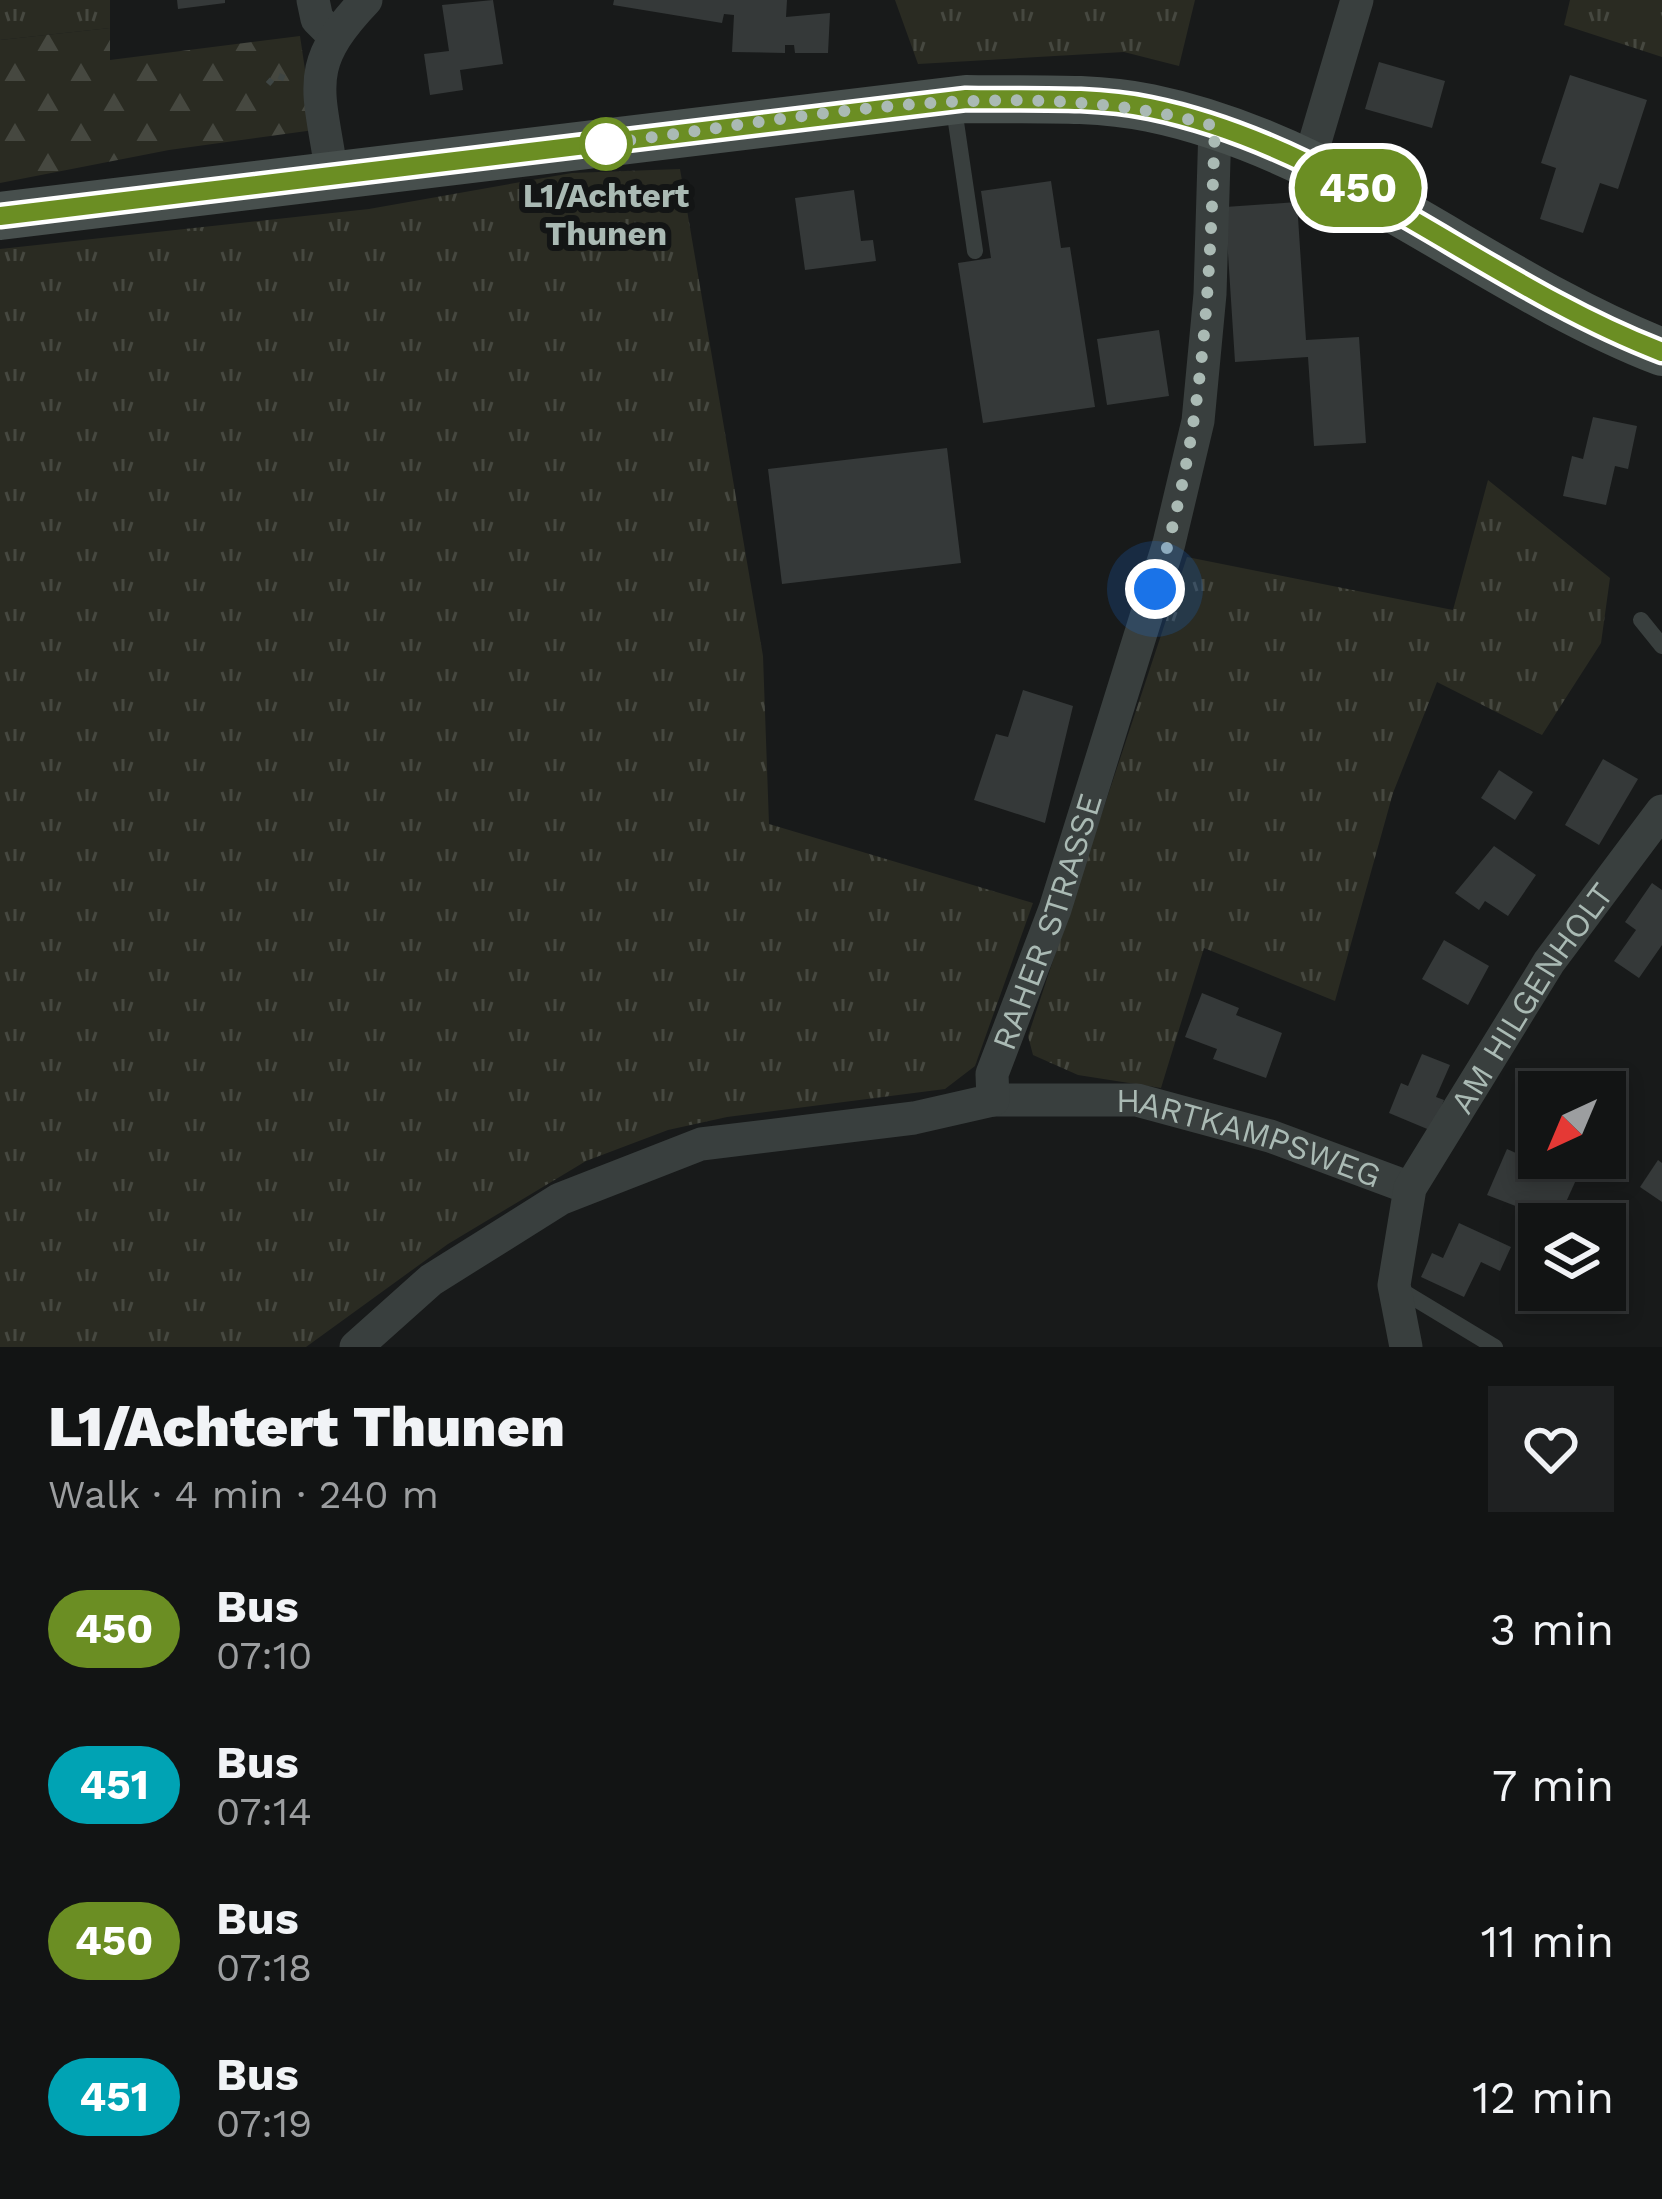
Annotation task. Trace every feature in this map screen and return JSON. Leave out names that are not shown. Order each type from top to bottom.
[{"type":"main road","points":[[0,216],[953,101],[1107,102],[1215,126],[1309,162],[1662,352]]},
{"type":"street","points":[[313,0],[316,19],[333,35]]},
{"type":"street","points":[[332,176],[318,80],[321,57],[333,35],[366,0]]},
{"type":"street","points":[[1309,162],[1357,0]]},
{"type":"street","name":"RAHER STRASSE","points":[[993,1100],[992,1074],[1055,909],[1169,543],[1198,421],[1210,294],[1215,126]]},
{"type":"street","name":"AM HILGENHOLT","points":[[1410,1188],[1549,962],[1662,811]]},
{"type":"street","points":[[356,1347],[431,1280],[560,1199],[701,1144],[914,1118],[993,1100]]},
{"type":"street","name":"HARTKAMPSWEG","points":[[993,1100],[1137,1100],[1270,1136],[1410,1188],[1394,1285],[1406,1347]]},
{"type":"lane","points":[[953,101],[975,250]]},
{"type":"lane","points":[[1641,620],[1662,646]]},
{"type":"lane","points":[[1394,1285],[1496,1347]]},
{"type":"green space","points":[[0,0],[110,0],[110,28],[0,40]]},
{"type":"green space","points":[[895,0],[1195,0],[1179,66],[1124,52],[918,64]]},
{"type":"green space","points":[[1570,0],[1662,0],[1662,57],[1564,25]]},
{"type":"green space","points":[[110,28],[110,60],[300,36],[314,130],[169,150],[0,183],[0,40]]},
{"type":"green space","points":[[680,169],[763,656],[769,824],[1033,903],[975,1066],[945,1089],[727,1117],[668,1130],[586,1161],[448,1244],[306,1347],[0,1347],[0,249],[369,209],[572,173]]},
{"type":"green space","points":[[1488,480],[1610,578],[1601,643],[1542,735],[1437,682],[1393,793],[1335,1001],[1204,948],[1161,1088],[1078,1075],[1033,1055],[1028,1036],[1187,557],[1453,610]]},
{"type":"building","points":[[177,0],[225,0],[225,3],[178,9]]},
{"type":"building","points":[[493,0],[503,64],[460,70],[463,90],[430,95],[424,54],[449,51],[442,5]]},
{"type":"building","points":[[614,0],[787,0],[786,17],[830,13],[828,53],[795,53],[794,45],[785,45],[785,53],[732,52],[734,15],[724,14],[722,23],[613,5]]},
{"type":"building","points":[[1379,62],[1445,81],[1432,128],[1365,109]]},
{"type":"building","points":[[1570,75],[1647,100],[1618,189],[1600,183],[1583,233],[1540,219],[1556,168],[1541,163]]},
{"type":"building","points":[[1051,181],[1061,248],[1070,247],[1095,407],[983,423],[958,263],[991,258],[981,191]]},
{"type":"building","points":[[854,190],[861,241],[873,240],[876,261],[805,270],[795,198]]},
{"type":"building","points":[[1297,202],[1306,340],[1359,337],[1366,443],[1314,446],[1308,357],[1235,362],[1225,207]]},
{"type":"building","points":[[1159,330],[1169,396],[1107,405],[1097,339]]},
{"type":"building","points":[[1593,417],[1637,426],[1628,469],[1615,466],[1606,505],[1563,496],[1572,456],[1583,459]]},
{"type":"building","points":[[947,448],[961,563],[782,584],[768,469]]},
{"type":"building","points":[[1023,690],[1073,706],[1045,823],[974,800],[996,734],[1008,737]]},
{"type":"building","points":[[1603,759],[1638,779],[1599,845],[1565,825]]},
{"type":"building","points":[[1499,770],[1533,792],[1515,820],[1481,798]]},
{"type":"building","points":[[1494,846],[1536,875],[1508,916],[1485,901],[1479,910],[1455,893]]},
{"type":"building","points":[[1652,883],[1662,890],[1662,945],[1639,978],[1614,961],[1636,930],[1625,922]]},
{"type":"building","points":[[1444,940],[1489,966],[1468,1005],[1422,979]]},
{"type":"building","points":[[1202,993],[1239,1008],[1236,1015],[1282,1033],[1266,1078],[1213,1059],[1217,1049],[1185,1037]]},
{"type":"building","points":[[1422,1054],[1450,1065],[1436,1097],[1444,1100],[1432,1131],[1389,1113],[1401,1083],[1408,1086]]},
{"type":"building","points":[[1507,1149],[1518,1154],[1518,1179],[1576,1180],[1566,1203],[1518,1203],[1518,1207],[1487,1195]]},
{"type":"building","points":[[1658,1160],[1662,1163],[1662,1202],[1640,1187]]},
{"type":"building","points":[[1459,1223],[1511,1247],[1500,1271],[1481,1262],[1464,1297],[1421,1277],[1432,1253],[1443,1258]]},
{"type":"bus line","name":"450","points":[[0,216],[966,99],[1107,102],[1215,126],[1309,162],[1526,283],[1662,352]]},
{"type":"place","name":"L1/Achtert Thunen","points":[[606,144]]},
{"type":"route","points":[[606,144],[586,146],[966,99],[1107,102],[1215,126],[1210,294],[1198,421],[1155,589]]}]
